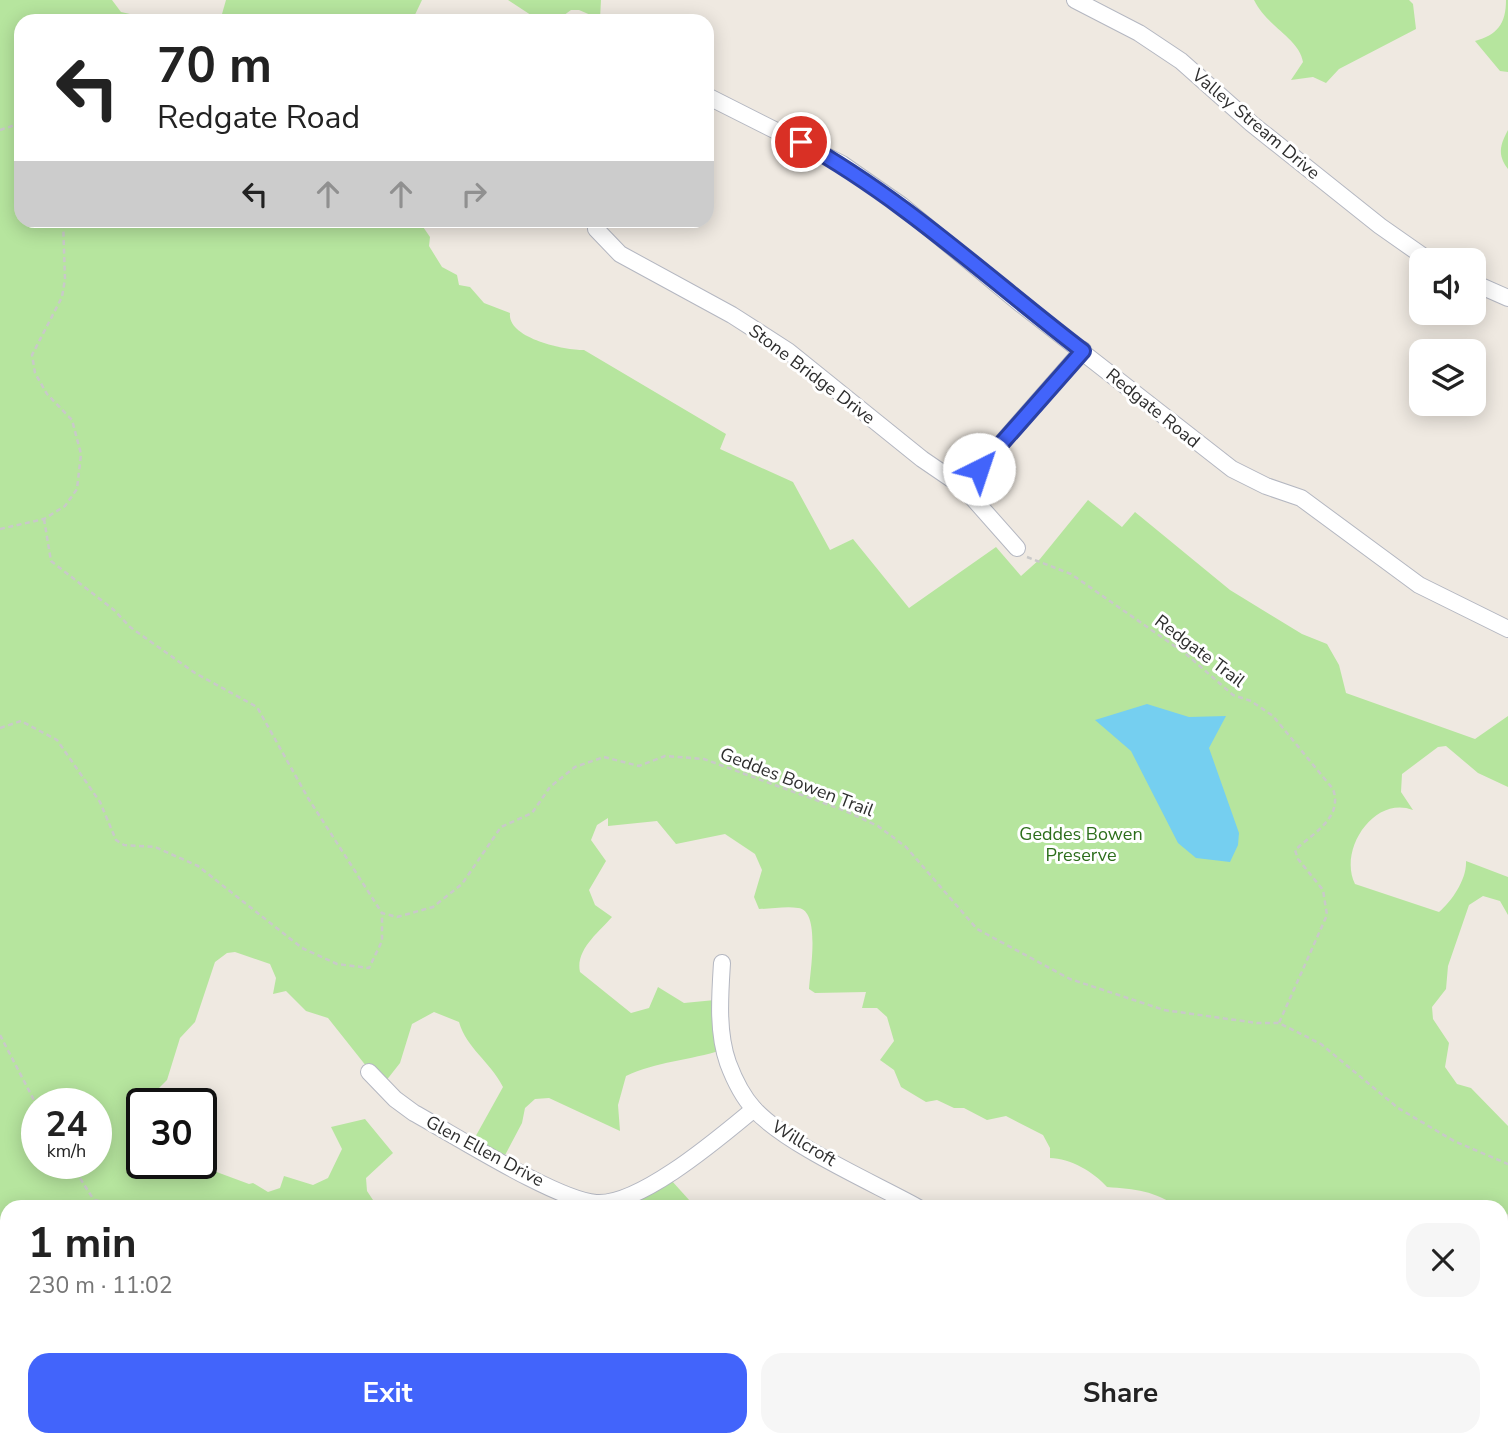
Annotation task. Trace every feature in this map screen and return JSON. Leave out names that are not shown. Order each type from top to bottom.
[{"type":"street","name":"Valley Stream Drive","points":[[1075,0],[1139,33],[1181,61],[1243,116],[1411,248]]},
{"type":"street","name":"Redgate Road","points":[[714,99],[780,131],[869,183],[1232,469],[1266,486],[1301,498],[1419,585],[1508,629]]},
{"type":"street","name":"Stone Bridge Drive","points":[[596,228],[620,254],[732,315],[777,344],[922,459],[963,487],[1017,548]]},
{"type":"street","points":[[1486,288],[1508,298]]},
{"type":"street","points":[[963,487],[1083,351]]},
{"type":"street","name":"Willcroft","points":[[722,962],[720,1001],[723,1043],[739,1086],[754,1110],[779,1130],[905,1200]]},
{"type":"street","name":"Glen Ellen Drive","points":[[369,1072],[395,1099],[414,1113],[559,1191],[587,1200]]},
{"type":"street","name":"Glen Ellen Drive","points":[[615,1200],[643,1190],[754,1110]]},
{"type":"path","points":[[0,529],[44,519],[65,506],[77,489],[81,454],[72,420],[47,394],[35,373],[32,355],[62,296],[65,279],[63,228]]},
{"type":"path","points":[[0,728],[21,721],[57,740],[100,802],[116,840],[124,845],[155,847],[198,866],[302,948],[337,964],[369,968],[382,941],[382,913],[308,798],[257,707],[195,673],[130,627],[114,610],[51,561],[44,519]]},
{"type":"path","name":"Redgate Trail","points":[[1017,548],[1031,560],[1071,574],[1186,654],[1233,695],[1251,701],[1273,716],[1333,789],[1337,800],[1336,811],[1296,850],[1298,859],[1323,890],[1327,915],[1279,1023]]},
{"type":"path","name":"Geddes Bowen Trail","points":[[382,913],[397,918],[433,907],[462,884],[501,827],[532,813],[550,787],[575,767],[604,757],[639,766],[664,757],[704,759],[843,810],[878,826],[906,847],[977,929],[1070,979],[1164,1010],[1257,1023],[1279,1023],[1321,1044],[1398,1108],[1454,1141],[1508,1164]]},
{"type":"path","points":[[0,1035],[28,1088]]},
{"type":"path","points":[[81,1179],[95,1200]]},
{"type":"green space","name":"Geddes Bowen Preserve","points":[[0,0],[112,0],[121,12],[130,14],[14,14],[14,228],[424,228],[430,237],[429,246],[442,267],[457,275],[459,285],[470,287],[484,303],[510,313],[511,322],[527,336],[551,345],[584,350],[726,434],[720,449],[793,482],[830,550],[853,539],[909,608],[996,547],[1021,576],[1040,559],[1088,500],[1122,527],[1135,512],[1230,590],[1302,634],[1327,644],[1339,665],[1346,693],[1475,739],[1508,716],[1508,787],[1478,773],[1446,746],[1438,747],[1402,774],[1401,792],[1413,810],[1399,807],[1385,810],[1373,818],[1356,842],[1351,856],[1351,870],[1355,884],[1439,912],[1458,889],[1466,861],[1508,877],[1508,915],[1500,901],[1483,896],[1469,905],[1448,966],[1446,989],[1432,1007],[1433,1019],[1449,1043],[1445,1067],[1457,1084],[1471,1088],[1508,1126],[1508,1200],[1166,1200],[1144,1192],[1107,1187],[1081,1167],[1066,1160],[1050,1158],[1050,1148],[1043,1135],[1006,1116],[987,1120],[964,1108],[954,1108],[937,1100],[926,1102],[901,1087],[894,1070],[880,1060],[894,1041],[887,1017],[877,1008],[862,1008],[866,992],[815,993],[809,989],[812,956],[810,919],[805,911],[798,908],[759,909],[754,897],[762,870],[755,854],[725,834],[676,844],[657,821],[608,826],[608,818],[597,825],[591,840],[606,861],[589,890],[595,905],[612,917],[584,949],[579,964],[580,972],[631,1013],[649,1008],[658,987],[684,1003],[715,1000],[722,1050],[649,1067],[626,1076],[618,1105],[620,1131],[549,1098],[535,1099],[525,1108],[522,1123],[504,1157],[473,1141],[503,1087],[467,1040],[459,1022],[434,1012],[412,1024],[400,1063],[382,1086],[328,1018],[306,1011],[286,991],[273,994],[276,978],[270,964],[235,952],[227,953],[215,962],[195,1022],[180,1038],[167,1080],[159,1088],[126,1088],[126,1179],[217,1179],[217,1172],[249,1184],[253,1183],[268,1192],[280,1188],[284,1176],[313,1185],[328,1178],[342,1149],[331,1127],[365,1119],[393,1153],[366,1178],[367,1191],[373,1200],[0,1200]]},
{"type":"green space","points":[[226,0],[422,0],[415,14],[222,14]]},
{"type":"green space","points":[[508,0],[601,0],[600,14],[571,10],[566,14],[529,14]]},
{"type":"green space","points":[[1254,0],[1409,0],[1413,4],[1416,29],[1339,69],[1326,83],[1313,77],[1291,80],[1303,62],[1300,54]]},
{"type":"green space","points":[[1506,0],[1508,72],[1500,71],[1475,41],[1499,27]]},
{"type":"green space","points":[[1508,130],[1508,169],[1502,159],[1501,150]]},
{"type":"green space","points":[[662,1170],[689,1200],[640,1200],[633,1192]]},
{"type":"water","points":[[1147,704],[1189,717],[1226,716],[1209,748],[1239,833],[1238,845],[1230,862],[1196,858],[1178,843],[1131,751],[1095,720]]},
{"type":"route","points":[[801,142],[842,164],[901,205],[1083,351],[979,469]]}]
